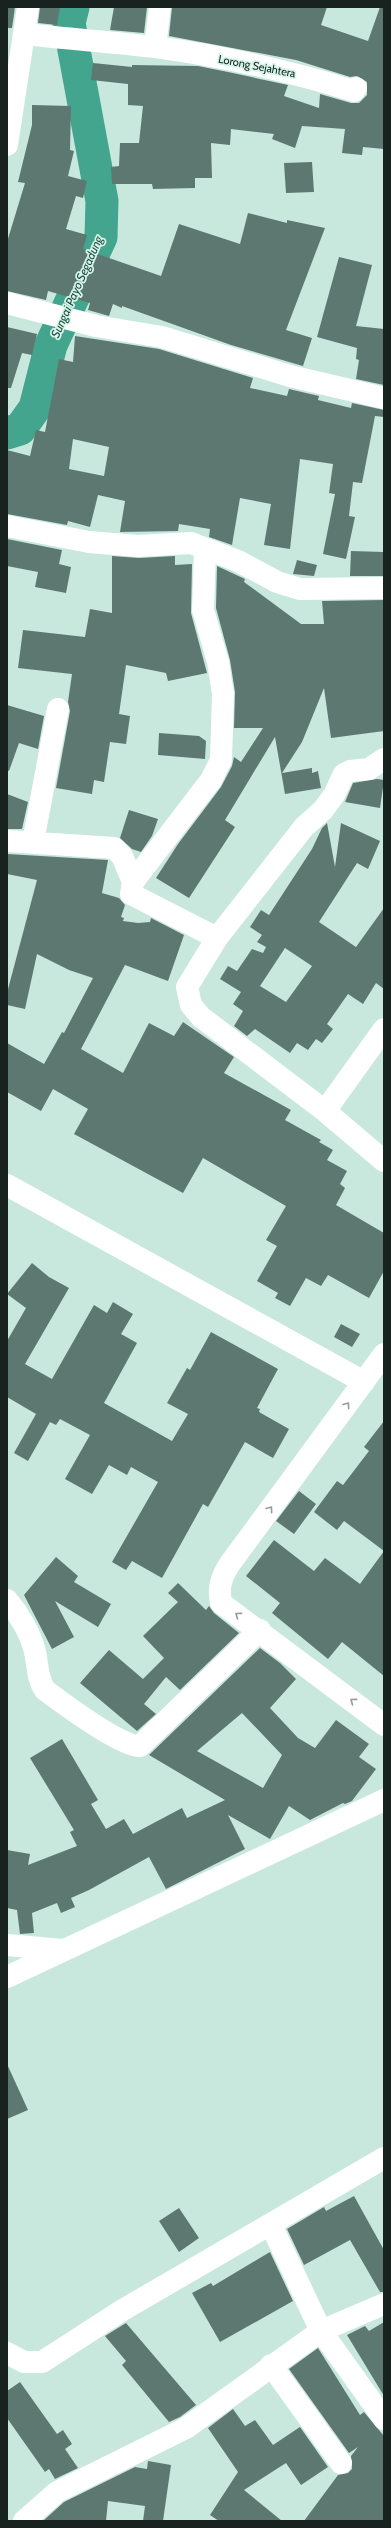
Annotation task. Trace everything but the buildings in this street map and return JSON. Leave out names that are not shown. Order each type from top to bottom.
[{"type":"street","points":[[7,145],[28,7]]},
{"type":"street","points":[[155,47],[160,7]]},
{"type":"street","name":"Lorong Sejahtera","points":[[25,34],[155,47],[264,66],[303,75],[354,91],[356,88]]},
{"type":"street","points":[[7,303],[96,326],[162,336],[290,376],[384,398]]},
{"type":"street","points":[[7,526],[89,542],[138,546],[190,543],[205,550],[238,561],[277,582],[300,589],[384,588]]},
{"type":"street","points":[[205,550],[203,610],[218,662],[223,694],[221,760],[211,780],[133,882],[131,894],[136,898],[217,938]]},
{"type":"street","points":[[33,842],[58,709]]},
{"type":"street","points":[[384,759],[370,769],[350,771],[344,774],[334,795],[323,810],[304,827],[217,938],[187,987],[191,1005],[201,1017],[325,1112],[384,1161]]},
{"type":"street","points":[[7,841],[114,848],[122,856],[133,882]]},
{"type":"street","points":[[325,1112],[384,1029]]},
{"type":"street","points":[[7,1185],[81,1228],[147,1262],[364,1382]]},
{"type":"street","points":[[384,1354],[223,1575],[219,1584],[221,1603],[260,1630],[384,1725]]},
{"type":"street","points":[[7,1600],[23,1624],[34,1650],[39,1678],[45,1690],[118,1739],[135,1747],[140,1746],[169,1720],[260,1630]]},
{"type":"street","points":[[7,1977],[384,1800]]},
{"type":"street","points":[[7,1945],[64,1950]]},
{"type":"street","points":[[7,2353],[24,2362],[42,2362],[121,2311],[384,2158]]},
{"type":"street","points":[[271,2225],[321,2331],[384,2419]]},
{"type":"street","points":[[24,2521],[57,2492],[186,2428],[271,2365],[321,2331],[384,2304]]},
{"type":"street","points":[[271,2365],[341,2463]]},
{"type":"waterway","name":"Sungai Payo Segadung","points":[[7,433],[20,429],[35,408],[51,345],[101,237],[102,201],[69,23],[73,7]]}]
